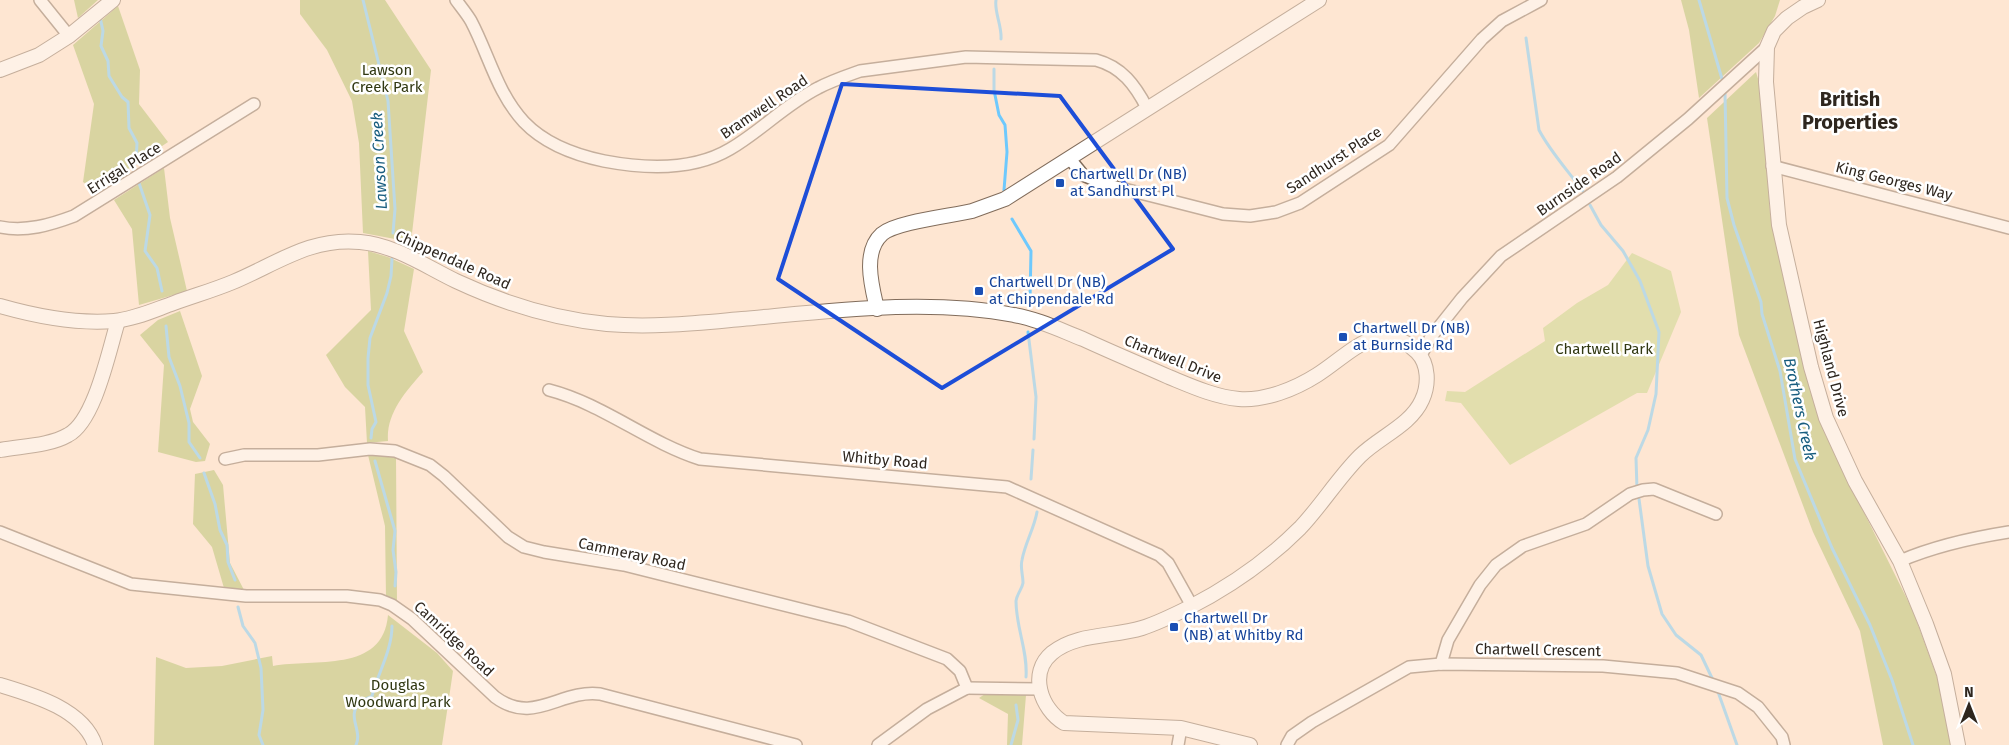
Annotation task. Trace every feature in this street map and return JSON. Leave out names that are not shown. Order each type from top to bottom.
[{"type":"street","points":[[40,0],[69,36]]},
{"type":"street","points":[[0,70],[39,55],[69,36],[113,0]]},
{"type":"street","name":"Bramwell Road","points":[[456,0],[471,20],[508,102],[525,123],[553,145],[585,157],[619,164],[651,167],[683,165],[708,158],[730,149],[817,88],[845,76],[860,71],[966,57],[1096,60],[1111,64],[1126,74],[1147,108]]},
{"type":"street","points":[[877,308],[870,266],[873,249],[882,234],[896,228],[972,210],[1005,199],[1319,0]]},
{"type":"street","name":"Sandhurst Place","points":[[1070,159],[1083,175],[1104,184],[1223,214],[1250,216],[1276,212],[1300,202],[1390,145],[1482,40],[1502,21],[1541,0]]},
{"type":"street","name":"Highland Drive","points":[[1818,0],[1803,6],[1786,18],[1774,32],[1768,47],[1766,82],[1772,166],[1779,225],[1811,367],[1826,418],[1855,481],[1900,561],[1926,624],[1944,674],[1958,745]]},
{"type":"street","name":"Burnside Road","points":[[1421,355],[1431,337],[1462,298],[1501,256],[1617,177],[1688,119],[1768,47]]},
{"type":"street","name":"Errigal Place","points":[[0,227],[45,226],[74,216],[254,104]]},
{"type":"street","name":"King Georges Way","points":[[1772,166],[1937,207],[2009,228]]},
{"type":"street","name":"Chippendale Road","points":[[0,306],[31,314],[118,321],[135,317],[231,283],[323,242],[346,241],[373,244],[400,252],[463,284],[516,304],[558,317],[605,324],[654,326],[877,308]]},
{"type":"street","name":"Chartwell Drive","points":[[877,308],[963,310],[1013,314],[1043,322],[1193,387],[1241,399],[1259,398],[1284,392],[1317,375],[1359,344],[1371,339],[1386,337],[1400,339],[1421,355]]},
{"type":"street","points":[[0,450],[55,440],[77,430],[92,404],[118,321]]},
{"type":"street","points":[[1250,745],[1181,728],[1064,723],[1054,716],[1046,706],[1040,689],[1038,673],[1048,655],[1069,643],[1141,628],[1192,606],[1266,559],[1301,526],[1361,455],[1418,408],[1425,394],[1426,381],[1426,369],[1421,355]]},
{"type":"street","name":"Whitby Road","points":[[549,390],[570,395],[676,452],[700,459],[1007,487],[1159,555],[1168,564],[1192,606]]},
{"type":"street","name":"Cammeray Road","points":[[225,459],[244,454],[318,455],[379,449],[406,454],[430,465],[444,476],[498,529],[524,547],[624,565],[848,621],[947,659],[960,671],[967,688]]},
{"type":"street","points":[[1441,664],[1448,640],[1480,585],[1496,565],[1522,546],[1586,524],[1630,494],[1643,490],[1654,489],[1716,514]]},
{"type":"street","name":"Camridge Road","points":[[0,532],[131,584],[246,596],[358,596],[380,600],[392,605],[412,619],[495,697],[511,707],[534,709],[573,695],[600,694],[796,745]]},
{"type":"street","points":[[1900,561],[1922,551],[1981,536],[2009,532]]},
{"type":"street","name":"Chartwell Crescent","points":[[1287,745],[1292,736],[1312,722],[1409,667],[1441,664],[1603,666],[1677,673],[1738,693],[1758,707],[1782,737],[1784,745]]},
{"type":"street","points":[[0,685],[32,696],[72,716],[86,727],[95,745]]},
{"type":"street","points":[[878,745],[927,709],[967,688],[1040,689]]},
{"type":"street","points":[[1178,745],[1181,728]]},
{"type":"highlighted area","points":[[842,84],[1060,96],[1173,249],[942,388],[778,279]]},
{"type":"green space","points":[[74,0],[98,0],[78,18]]},
{"type":"green space","name":"Lawson Creek Park","points":[[300,0],[385,0],[431,70],[411,242],[363,233],[359,143],[352,101],[327,50],[300,14]]},
{"type":"green space","points":[[1681,0],[1780,0],[1775,16],[1759,43],[1699,98],[1689,30]]},
{"type":"green space","points":[[118,6],[140,70],[139,104],[168,142],[96,191],[83,182],[94,104],[73,45]]},
{"type":"green space","points":[[1756,72],[1763,95],[1770,213],[1794,324],[1826,436],[1913,611],[1937,677],[1952,745],[1883,745],[1860,631],[1813,532],[1739,335],[1707,118]]},
{"type":"green space","points":[[164,168],[170,218],[187,291],[139,305],[132,229],[114,200]]},
{"type":"green space","points":[[368,251],[388,257],[414,269],[404,331],[423,372],[403,396],[393,413],[388,431],[388,441],[367,443],[365,407],[345,387],[326,355],[371,310]]},
{"type":"green space","name":"Chartwell Park","points":[[1632,253],[1671,271],[1681,312],[1647,393],[1637,393],[1510,465],[1461,403],[1445,401],[1447,391],[1465,392],[1545,341],[1543,328],[1577,303],[1608,285]]},
{"type":"green space","points":[[180,311],[202,376],[190,409],[193,422],[210,444],[205,461],[196,462],[158,452],[164,365],[140,335],[158,320]]},
{"type":"green space","points":[[368,455],[396,457],[397,602],[386,597],[385,526]]},
{"type":"green space","points":[[214,470],[223,485],[230,563],[244,590],[224,588],[212,547],[193,524],[195,474]]},
{"type":"green space","name":"Douglas Woodward Park","points":[[388,615],[437,653],[453,671],[442,745],[154,745],[156,657],[186,668],[222,666],[272,656],[273,666],[344,660],[360,655],[374,647],[383,634]]},
{"type":"green space","points":[[985,694],[1026,695],[1022,745],[1007,745],[1008,714],[979,698]]},
{"type":"waterway","name":"Lawson Creek","points":[[363,0],[388,101],[395,209],[393,233]]},
{"type":"waterway","points":[[996,0],[1001,39]]},
{"type":"waterway","name":"Brothers Creek","points":[[1699,0],[1722,79]]},
{"type":"waterway","points":[[100,17],[103,31],[101,46],[108,61],[109,76],[122,97],[128,102],[129,128],[137,143],[136,163]]},
{"type":"waterway","points":[[1526,38],[1539,130],[1555,155],[1585,194]]},
{"type":"waterway","points":[[994,69],[994,90],[999,115],[1005,125],[1007,152],[1004,190]]},
{"type":"waterway","name":"Brothers Creek","points":[[1725,93],[1727,198],[1734,225],[1761,302],[1762,314],[1780,371],[1795,459],[1832,548],[1870,625],[1892,680],[1913,745]]},
{"type":"waterway","points":[[139,183],[150,215],[145,251],[157,268],[162,291]]},
{"type":"waterway","points":[[1590,205],[1601,225],[1623,251],[1640,281],[1659,332],[1656,394],[1648,430],[1636,458],[1637,489]]},
{"type":"waterway","points":[[1012,219],[1031,251],[1030,300]]},
{"type":"waterway","name":"Lawson Creek","points":[[371,438],[372,429],[376,422],[368,385],[370,338],[387,293],[392,259]]},
{"type":"waterway","points":[[166,326],[169,357],[180,386],[189,423],[189,442],[200,458]]},
{"type":"waterway","points":[[1028,332],[1036,397],[1034,439]]},
{"type":"waterway","points":[[1031,479],[1033,450]]},
{"type":"waterway","name":"Lawson Creek","points":[[375,461],[395,531],[393,550],[396,572],[395,586]]},
{"type":"waterway","points":[[204,473],[215,504],[220,530],[227,545],[228,562],[235,580]]},
{"type":"waterway","points":[[1639,499],[1648,566],[1662,614],[1676,635],[1701,655],[1712,678]]},
{"type":"waterway","points":[[1026,677],[1016,601],[1023,583],[1021,566],[1023,554],[1037,512]]},
{"type":"waterway","points":[[238,607],[243,626],[255,643],[261,668],[263,710],[259,735],[263,745]]},
{"type":"waterway","name":"Lawson Creek","points":[[356,745],[358,739],[354,712],[361,702],[372,696],[390,644],[392,626]]},
{"type":"waterway","points":[[1717,689],[1737,745]]},
{"type":"waterway","points":[[1011,745],[1018,720],[1016,705]]},
{"type":"place","name":"Chartwell Dr (NB) at Sandhurst Pl","points":[[1060,183]]},
{"type":"place","name":"Chartwell Dr (NB) at Chippendale Rd","points":[[979,291]]},
{"type":"place","name":"Chartwell Dr (NB) at Burnside Rd","points":[[1343,337]]},
{"type":"place","name":"Chartwell Dr (NB) at Whitby Rd","points":[[1174,627]]},
{"type":"district","name":"British Properties","points":[[1850,110]]}]
